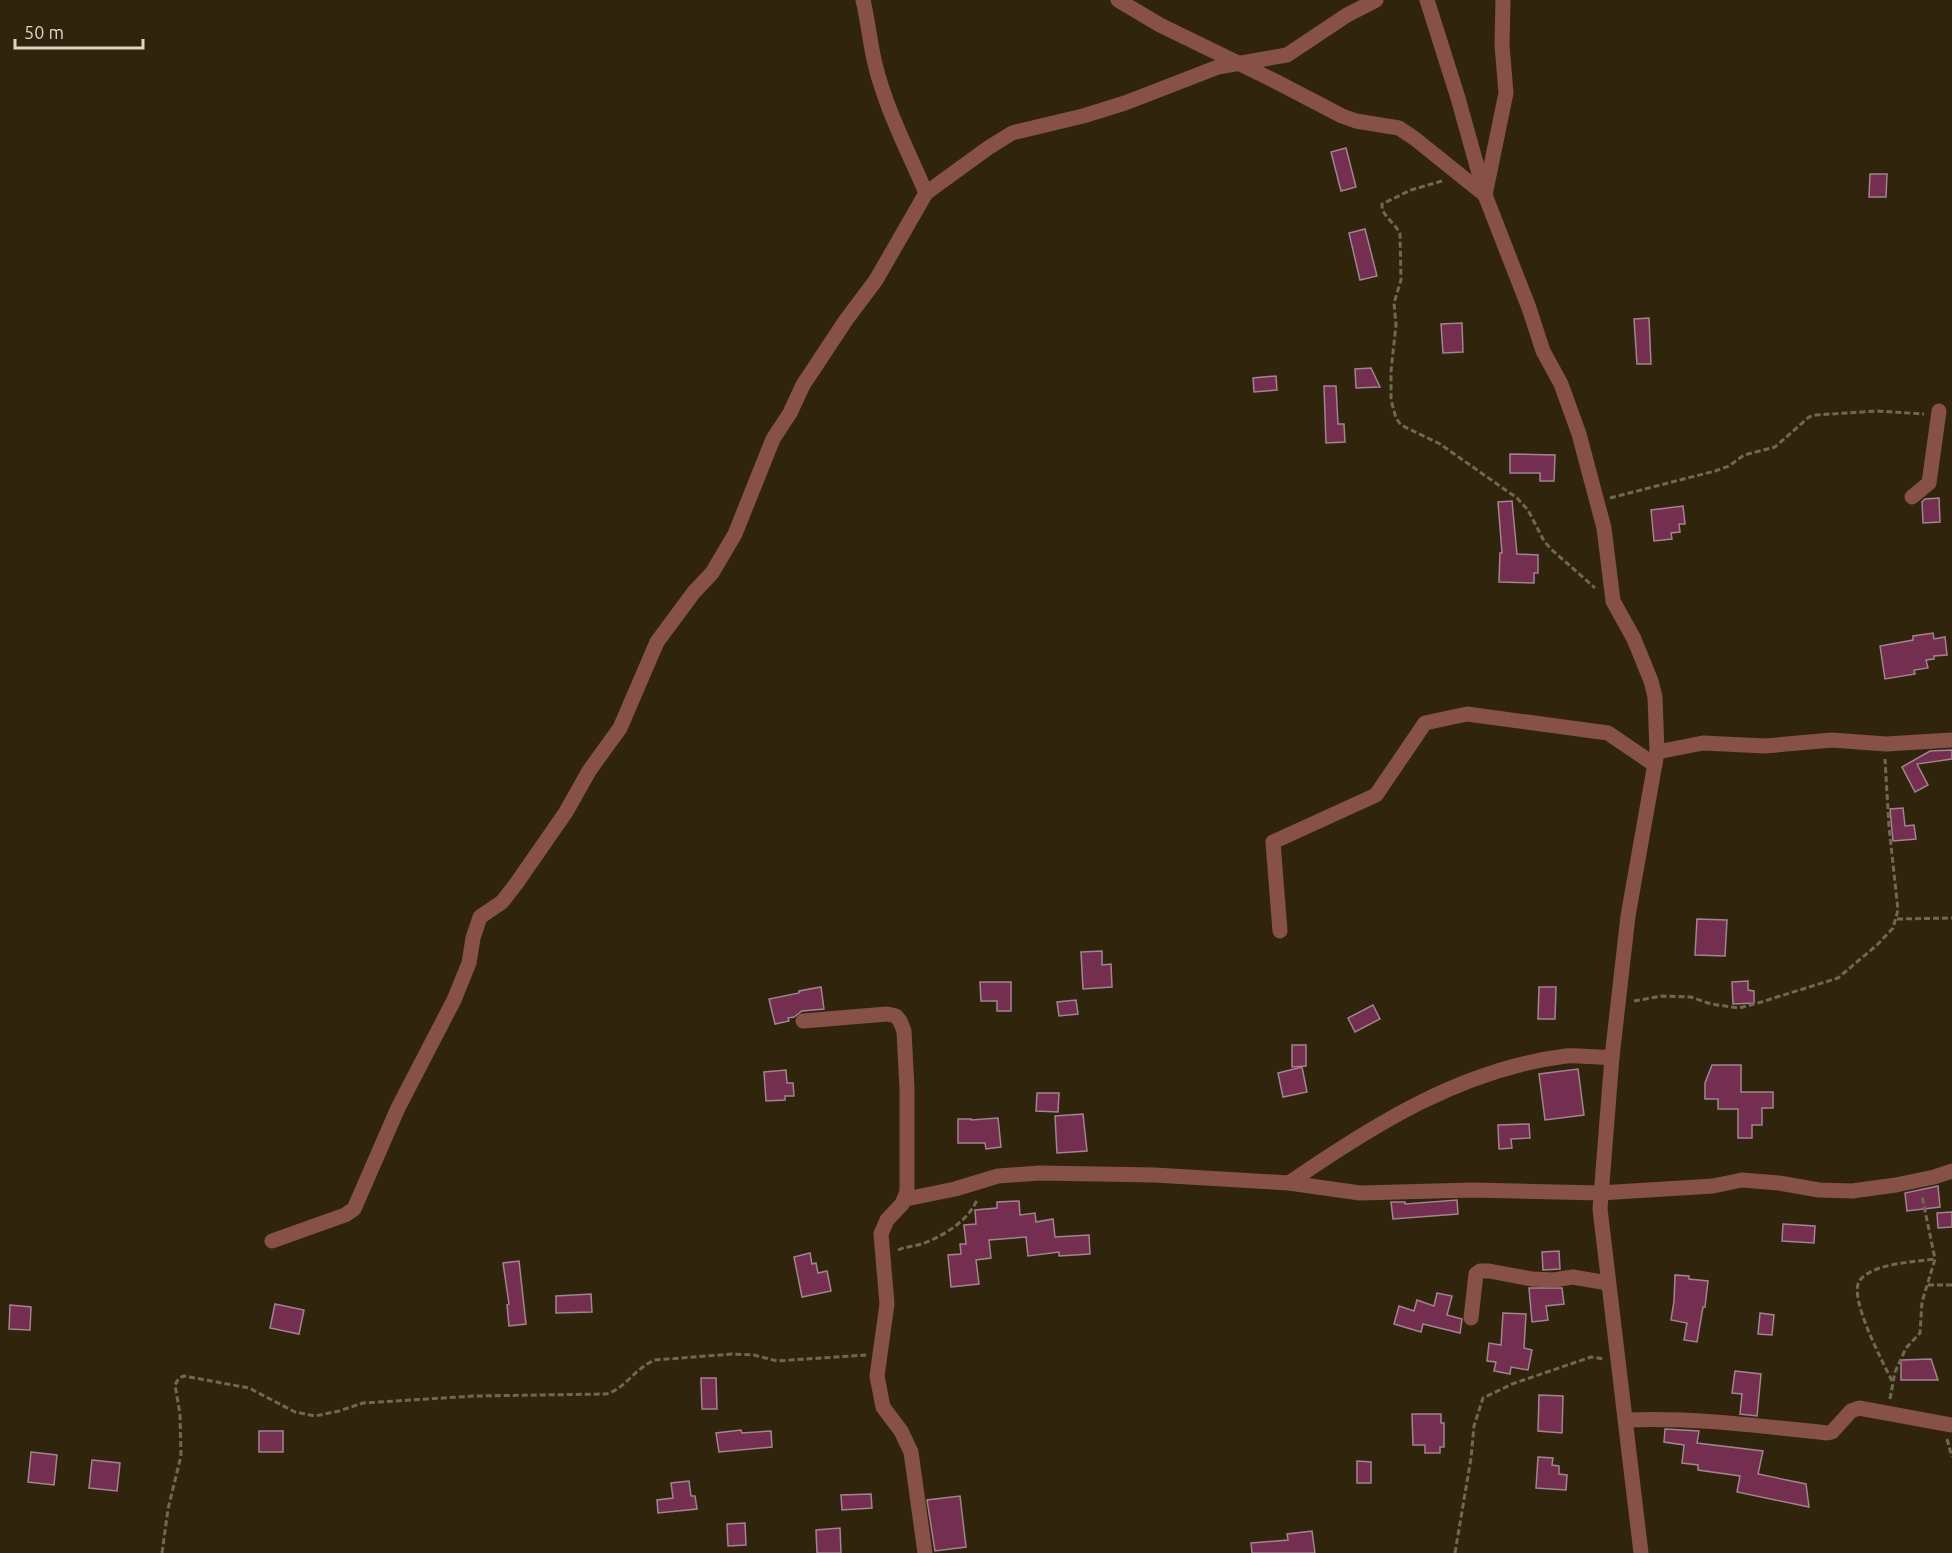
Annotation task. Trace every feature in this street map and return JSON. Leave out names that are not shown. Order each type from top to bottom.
[{"type":"street","points":[[863,0],[875,63],[888,107],[926,193]]},
{"type":"street","points":[[1118,0],[1160,25],[1342,116],[1356,121],[1399,128],[1485,195]]},
{"type":"street","points":[[272,1241],[345,1215],[354,1209],[398,1108],[454,1000],[469,963],[473,938],[480,917],[502,902],[516,884],[566,812],[589,771],[620,728],[657,642],[694,592],[712,573],[735,534],[773,439],[790,413],[803,386],[846,320],[876,280],[926,193],[1012,133],[1125,103],[1218,67],[1287,55],[1347,15],[1376,0]]},
{"type":"street","points":[[1427,0],[1485,195],[1529,308],[1543,351],[1561,384],[1579,434],[1604,528],[1613,602],[1634,639],[1651,681],[1657,711],[1656,758],[1628,916],[1600,1193],[1601,1230],[1641,1553]]},
{"type":"street","points":[[1485,195],[1506,93],[1502,45],[1503,0]]},
{"type":"street","points":[[1912,497],[1929,483],[1939,411]]},
{"type":"street","points":[[1280,931],[1273,842],[1376,795],[1425,723],[1467,714],[1608,733],[1656,758],[1703,743],[1765,746],[1832,740],[1886,744],[1952,740]]},
{"type":"street","points":[[803,1021],[887,1014],[896,1016],[904,1031],[908,1184],[906,1199],[883,1227],[881,1238],[888,1304],[877,1376],[880,1401],[901,1431],[911,1452],[925,1553]]},
{"type":"street","points":[[1288,1183],[1377,1125],[1452,1086],[1545,1060],[1569,1056],[1612,1057]]},
{"type":"street","points":[[906,1199],[955,1189],[998,1176],[1051,1173],[1155,1175],[1288,1183],[1359,1193],[1473,1190],[1600,1193],[1713,1186],[1742,1180],[1819,1190],[1852,1191],[1922,1180],[1952,1171]]},
{"type":"street","points":[[1471,1318],[1476,1274],[1480,1271],[1533,1279],[1574,1278],[1608,1283]]},
{"type":"street","points":[[1626,1420],[1694,1420],[1827,1433],[1832,1432],[1851,1411],[1859,1408],[1952,1425]]},
{"type":"path","points":[[1463,179],[1437,182],[1412,190],[1382,204],[1383,212],[1397,227],[1400,234],[1401,280],[1394,303],[1396,325],[1391,371],[1391,400],[1396,418],[1401,425],[1440,444],[1517,498],[1528,510],[1544,541],[1551,549],[1588,583],[1613,602]]},
{"type":"path","points":[[1597,500],[1622,496],[1729,466],[1744,455],[1775,447],[1809,417],[1816,415],[1877,411],[1929,414],[1939,411]]},
{"type":"path","points":[[1618,1005],[1643,998],[1662,996],[1691,997],[1711,1004],[1738,1008],[1838,978],[1877,945],[1893,928],[1898,910],[1885,772],[1886,744]]},
{"type":"path","points":[[1897,919],[1952,918]]},
{"type":"path","points":[[1888,1412],[1895,1372],[1906,1348],[1920,1333],[1922,1302],[1935,1259],[1924,1212],[1922,1180]]},
{"type":"path","points":[[883,1258],[904,1247],[921,1244],[963,1220],[975,1206],[980,1182]]},
{"type":"path","points":[[1893,1382],[1860,1309],[1857,1284],[1861,1279],[1882,1268],[1935,1259]]},
{"type":"path","points":[[1928,1285],[1952,1285]]},
{"type":"path","points":[[162,1553],[168,1509],[181,1456],[180,1414],[175,1385],[178,1378],[184,1376],[249,1388],[295,1412],[315,1416],[363,1403],[475,1396],[606,1394],[614,1392],[645,1364],[655,1360],[732,1354],[754,1355],[777,1361],[880,1354]]},
{"type":"path","points":[[1455,1553],[1474,1426],[1483,1398],[1512,1384],[1591,1357],[1608,1360],[1619,1368]]},
{"type":"building","points":[[1346,148],[1356,187],[1341,191],[1331,152]]},
{"type":"building","points":[[1870,174],[1887,174],[1886,197],[1869,197]]},
{"type":"building","points":[[1365,229],[1377,276],[1360,280],[1349,233]]},
{"type":"building","points":[[1649,318],[1651,364],[1637,364],[1634,319]]},
{"type":"building","points":[[1462,323],[1463,352],[1443,353],[1441,324]]},
{"type":"building","points":[[1371,368],[1380,387],[1356,388],[1355,369]]},
{"type":"building","points":[[1276,376],[1277,390],[1254,392],[1253,378]]},
{"type":"building","points":[[1324,386],[1336,386],[1338,424],[1344,424],[1345,442],[1326,443]]},
{"type":"building","points":[[1510,454],[1555,455],[1554,481],[1540,481],[1540,473],[1510,473]]},
{"type":"building","points":[[1939,498],[1940,522],[1923,523],[1922,502],[1925,499]]},
{"type":"building","points":[[1512,501],[1517,554],[1538,555],[1538,573],[1534,573],[1534,583],[1499,582],[1500,553],[1502,553],[1498,502]]},
{"type":"building","points":[[1683,506],[1685,524],[1679,524],[1680,532],[1671,533],[1672,539],[1654,541],[1651,510]]},
{"type":"building","points":[[1933,633],[1934,639],[1945,637],[1947,655],[1934,656],[1934,659],[1926,660],[1928,668],[1914,670],[1915,674],[1885,679],[1880,646],[1913,640],[1913,636]]},
{"type":"building","points":[[1952,750],[1952,759],[1917,764],[1928,785],[1915,792],[1902,767],[1930,751]]},
{"type":"building","points":[[1903,808],[1905,826],[1914,825],[1916,839],[1893,841],[1890,809]]},
{"type":"building","points":[[1697,919],[1727,920],[1725,956],[1695,955]]},
{"type":"building","points":[[1102,951],[1102,965],[1111,964],[1112,987],[1083,989],[1081,952]]},
{"type":"building","points":[[1748,981],[1748,990],[1754,991],[1754,1003],[1733,1004],[1732,982]]},
{"type":"building","points":[[980,982],[1011,982],[1011,1011],[997,1011],[997,1001],[981,1001]]},
{"type":"building","points":[[821,987],[824,1009],[802,1011],[788,1018],[789,1021],[775,1024],[769,999]]},
{"type":"building","points":[[1539,987],[1556,987],[1555,1019],[1538,1019]]},
{"type":"building","points":[[1076,1000],[1078,1014],[1059,1016],[1057,1002]]},
{"type":"building","points":[[1373,1005],[1380,1019],[1355,1032],[1348,1018]]},
{"type":"building","points":[[1292,1045],[1306,1045],[1306,1066],[1292,1067]]},
{"type":"building","points":[[1712,1065],[1741,1065],[1741,1092],[1773,1092],[1773,1108],[1762,1108],[1762,1125],[1752,1125],[1752,1138],[1738,1138],[1738,1109],[1718,1109],[1718,1099],[1705,1099],[1705,1083]]},
{"type":"building","points":[[1302,1067],[1307,1092],[1283,1097],[1278,1073]]},
{"type":"building","points":[[1578,1069],[1584,1115],[1545,1120],[1539,1074]]},
{"type":"building","points":[[786,1070],[787,1083],[793,1083],[794,1096],[785,1096],[785,1100],[766,1101],[764,1072]]},
{"type":"building","points":[[1037,1093],[1059,1093],[1058,1112],[1036,1111]]},
{"type":"building","points":[[1083,1114],[1087,1151],[1057,1153],[1055,1116]]},
{"type":"building","points":[[998,1118],[1001,1147],[986,1149],[985,1143],[958,1143],[958,1119]]},
{"type":"building","points":[[1529,1124],[1530,1138],[1511,1139],[1512,1148],[1499,1149],[1498,1125]]},
{"type":"building","points":[[1938,1186],[1940,1207],[1907,1211],[1905,1193]]},
{"type":"building","points":[[1457,1200],[1458,1214],[1393,1219],[1391,1202],[1405,1202],[1405,1204]]},
{"type":"building","points":[[1019,1201],[1020,1215],[1035,1213],[1036,1222],[1053,1219],[1055,1237],[1089,1235],[1090,1254],[1059,1256],[1059,1252],[1028,1256],[1026,1237],[989,1240],[991,1258],[976,1260],[979,1284],[951,1287],[948,1255],[961,1254],[960,1244],[966,1244],[964,1225],[976,1224],[975,1210],[997,1208],[997,1202]]},
{"type":"building","points":[[1952,1212],[1952,1227],[1938,1228],[1937,1213]]},
{"type":"building","points":[[1783,1224],[1815,1226],[1814,1243],[1782,1241]]},
{"type":"building","points":[[1559,1251],[1560,1269],[1543,1270],[1542,1252]]},
{"type":"building","points":[[810,1253],[812,1264],[816,1263],[818,1273],[827,1271],[831,1291],[802,1297],[794,1257]]},
{"type":"building","points":[[519,1261],[526,1324],[509,1326],[507,1305],[509,1304],[503,1263]]},
{"type":"building","points":[[1675,1275],[1708,1281],[1697,1342],[1684,1340],[1687,1323],[1671,1320]]},
{"type":"building","points":[[1529,1288],[1562,1288],[1564,1304],[1546,1306],[1548,1320],[1532,1322]]},
{"type":"building","points":[[1437,1293],[1452,1296],[1447,1315],[1462,1319],[1460,1333],[1423,1324],[1421,1332],[1394,1324],[1399,1306],[1414,1311],[1417,1300],[1434,1306]]},
{"type":"building","points":[[591,1294],[592,1312],[556,1313],[556,1296]]},
{"type":"building","points":[[275,1304],[304,1310],[299,1334],[270,1328]]},
{"type":"building","points":[[10,1305],[31,1307],[30,1330],[9,1329]]},
{"type":"building","points":[[1503,1313],[1526,1314],[1524,1348],[1532,1350],[1528,1370],[1511,1367],[1510,1374],[1494,1371],[1496,1362],[1487,1361],[1489,1343],[1501,1345]]},
{"type":"building","points":[[1760,1313],[1774,1315],[1772,1335],[1758,1334]]},
{"type":"building","points":[[1931,1359],[1938,1380],[1901,1380],[1901,1360]]},
{"type":"building","points":[[1735,1371],[1761,1374],[1757,1416],[1740,1414],[1742,1394],[1732,1393]]},
{"type":"building","points":[[701,1378],[716,1378],[717,1409],[702,1409]]},
{"type":"building","points":[[1539,1395],[1563,1396],[1562,1433],[1538,1431]]},
{"type":"building","points":[[1412,1414],[1441,1414],[1441,1423],[1444,1423],[1444,1447],[1440,1447],[1440,1453],[1425,1453],[1425,1445],[1413,1445]]},
{"type":"building","points":[[1665,1429],[1699,1431],[1697,1443],[1763,1451],[1758,1474],[1806,1484],[1809,1507],[1737,1492],[1740,1476],[1698,1470],[1698,1465],[1682,1463],[1684,1445],[1664,1442]]},
{"type":"building","points":[[741,1430],[742,1433],[771,1431],[772,1447],[719,1452],[716,1433]]},
{"type":"building","points":[[259,1431],[283,1431],[283,1452],[259,1452]]},
{"type":"building","points":[[31,1452],[57,1455],[54,1485],[28,1482]]},
{"type":"building","points":[[1538,1457],[1553,1458],[1552,1465],[1559,1466],[1559,1474],[1567,1475],[1566,1490],[1536,1488]]},
{"type":"building","points":[[92,1460],[120,1463],[117,1491],[89,1488]]},
{"type":"building","points":[[1357,1461],[1371,1462],[1371,1483],[1357,1483]]},
{"type":"building","points":[[689,1481],[691,1496],[695,1496],[697,1509],[658,1513],[657,1500],[673,1498],[671,1483]]},
{"type":"building","points":[[871,1494],[872,1508],[842,1510],[841,1495]]},
{"type":"building","points":[[960,1496],[966,1547],[935,1551],[927,1500]]},
{"type":"building","points":[[745,1523],[746,1545],[728,1546],[727,1524]]},
{"type":"building","points":[[840,1528],[841,1553],[817,1553],[816,1530]]},
{"type":"building","points":[[1312,1531],[1315,1553],[1252,1553],[1251,1543],[1288,1540],[1287,1534]]}]
